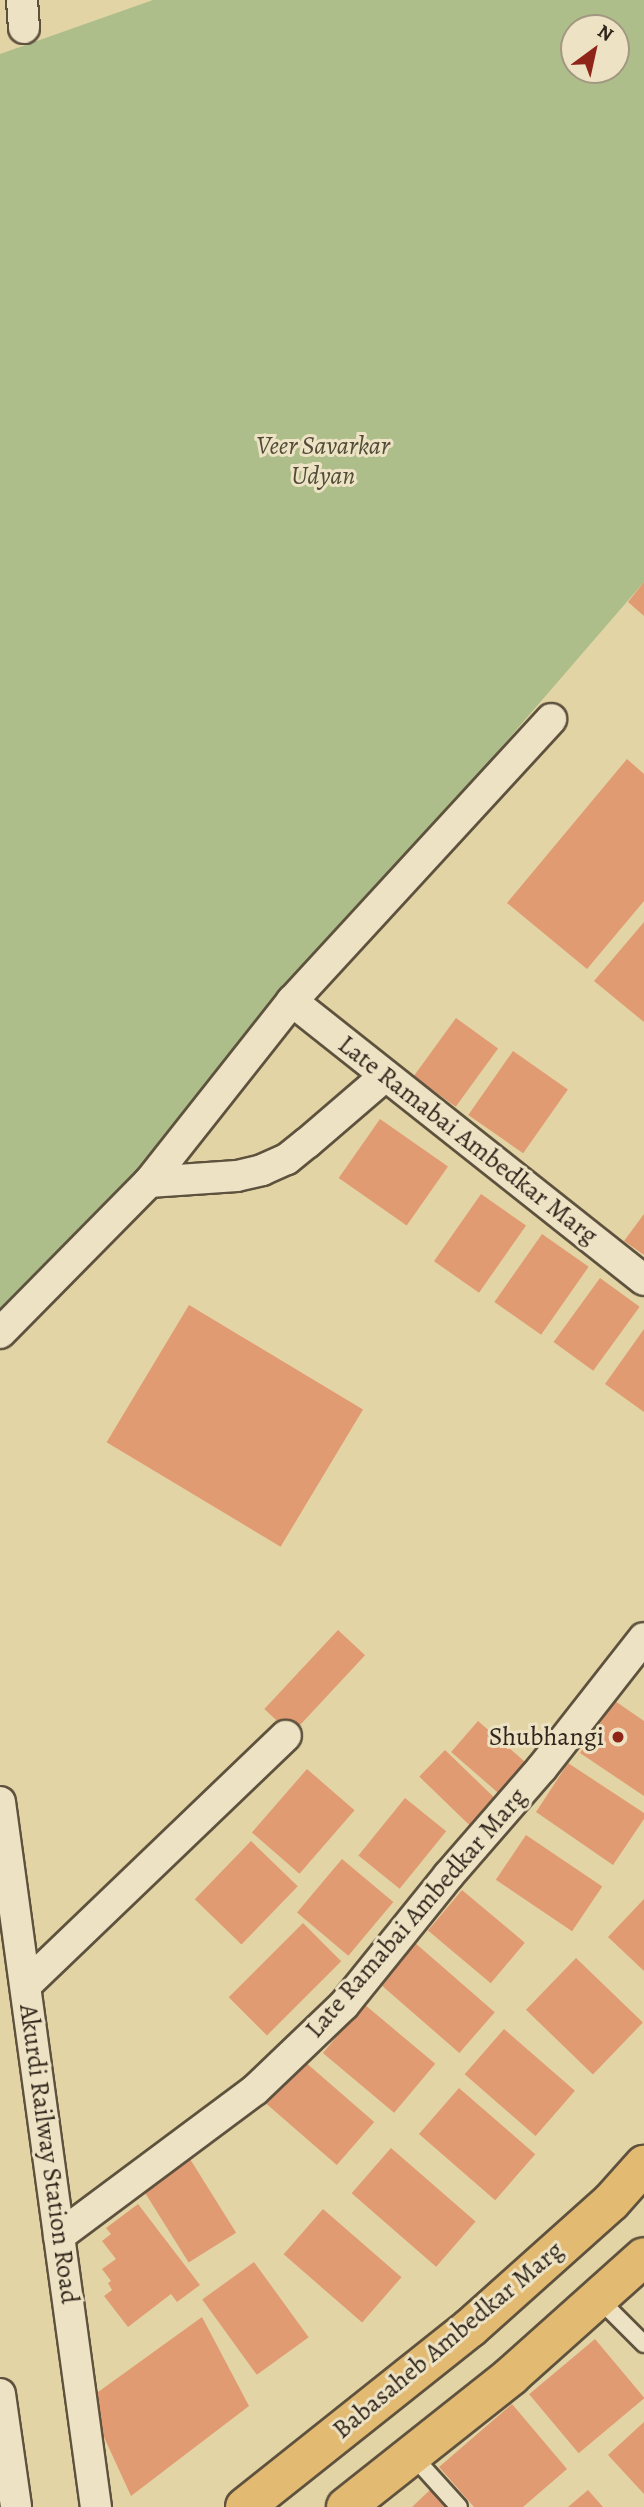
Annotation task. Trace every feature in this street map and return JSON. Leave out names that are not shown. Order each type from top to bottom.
[{"type":"main road","name":"Babasaheb Ambedkar Marg","points":[[245,2507],[470,2328],[611,2202],[644,2165]]},
{"type":"main road","points":[[346,2507],[510,2376],[644,2257]]},
{"type":"street","points":[[0,1333],[149,1182],[292,1001],[551,719]]},
{"type":"street","name":"Late Ramabai Ambedkar Marg","points":[[292,1001],[644,1280]]},
{"type":"street","points":[[149,1182],[237,1176],[262,1170],[307,1143],[385,1076]]},
{"type":"street","name":"Late Ramabai Ambedkar Marg","points":[[59,2236],[255,2090],[344,2005],[448,1876],[542,1768],[644,1639]]},
{"type":"street","points":[[26,1984],[286,1736]]},
{"type":"street","name":"Akurdi Railway Station Road","points":[[0,1802],[96,2507]]},
{"type":"street","points":[[0,2394],[16,2507]]},
{"type":"lane","points":[[598,2298],[644,2344]]},
{"type":"lane","points":[[412,2455],[459,2507]]},
{"type":"green space","name":"Veer Savarkar Udyan","points":[[153,0],[644,0],[644,582],[184,1115],[137,1175],[0,1324],[0,54]]},
{"type":"building","points":[[644,582],[644,616],[628,602]]},
{"type":"building","points":[[627,759],[644,774],[644,901],[587,969],[507,903]]},
{"type":"building","points":[[644,922],[644,1022],[594,981]]},
{"type":"building","points":[[456,1018],[498,1049],[456,1107],[414,1076]]},
{"type":"building","points":[[513,1051],[568,1089],[523,1153],[468,1115]]},
{"type":"building","points":[[380,1119],[448,1167],[407,1226],[339,1178]]},
{"type":"building","points":[[481,1194],[526,1226],[479,1293],[434,1261]]},
{"type":"building","points":[[644,1214],[644,1255],[624,1241]]},
{"type":"building","points":[[542,1234],[589,1267],[541,1335],[494,1302]]},
{"type":"building","points":[[600,1278],[640,1307],[593,1371],[554,1342]]},
{"type":"building","points":[[189,1305],[363,1410],[281,1547],[107,1442]]},
{"type":"building","points":[[644,1329],[644,1412],[605,1384]]},
{"type":"building","points":[[338,1630],[365,1655],[291,1734],[264,1709]]},
{"type":"building","name":"Shubhangi","points":[[615,1701],[644,1721],[644,1796],[580,1753]]},
{"type":"building","points":[[478,1721],[532,1768],[505,1799],[451,1752]]},
{"type":"building","points":[[445,1750],[497,1800],[471,1827],[419,1777]]},
{"type":"building","points":[[568,1763],[644,1813],[644,1819],[613,1865],[536,1812]]},
{"type":"building","points":[[307,1769],[355,1810],[299,1874],[252,1832]]},
{"type":"building","points":[[405,1798],[446,1831],[400,1889],[358,1856]]},
{"type":"building","points":[[526,1835],[602,1886],[572,1931],[496,1880]]},
{"type":"building","points":[[251,1841],[298,1886],[241,1944],[195,1899]]},
{"type":"building","points":[[342,1859],[393,1902],[348,1956],[297,1913]]},
{"type":"building","points":[[462,1890],[525,1943],[491,1983],[428,1931]]},
{"type":"building","points":[[644,1899],[644,1971],[608,1937]]},
{"type":"building","points":[[303,1923],[341,1961],[267,2035],[229,1997]]},
{"type":"building","points":[[414,1942],[495,2012],[459,2053],[379,1983]]},
{"type":"building","points":[[576,1958],[643,2023],[593,2074],[526,2010]]},
{"type":"building","points":[[364,2004],[435,2064],[394,2113],[323,2053]]},
{"type":"building","points":[[504,2029],[575,2091],[536,2136],[465,2074]]},
{"type":"building","points":[[304,2061],[374,2122],[337,2165],[267,2104]]},
{"type":"building","points":[[459,2088],[535,2154],[495,2200],[419,2134]]},
{"type":"building","points":[[391,2148],[476,2221],[436,2267],[352,2193]]},
{"type":"building","points":[[190,2159],[236,2233],[189,2262],[143,2189]]},
{"type":"building","points":[[138,2204],[200,2285],[177,2302],[171,2294],[128,2327],[104,2296],[112,2290],[108,2283],[111,2281],[102,2269],[116,2259],[102,2241],[111,2234],[106,2228]]},
{"type":"building","points":[[323,2209],[401,2277],[362,2323],[284,2254]]},
{"type":"building","points":[[254,2262],[309,2337],[257,2375],[202,2300]]},
{"type":"building","points":[[202,2317],[249,2406],[131,2496],[87,2400]]},
{"type":"building","points":[[595,2339],[644,2398],[579,2453],[529,2394]]},
{"type":"building","points":[[512,2404],[567,2469],[523,2507],[474,2507],[439,2467]]},
{"type":"building","points":[[644,2422],[644,2494],[608,2455]]},
{"type":"building","points":[[432,2488],[450,2507],[412,2507]]},
{"type":"building","points":[[588,2490],[603,2507],[568,2507]]},
{"type":"place","name":"Shubhangi","points":[[618,1737]]}]
